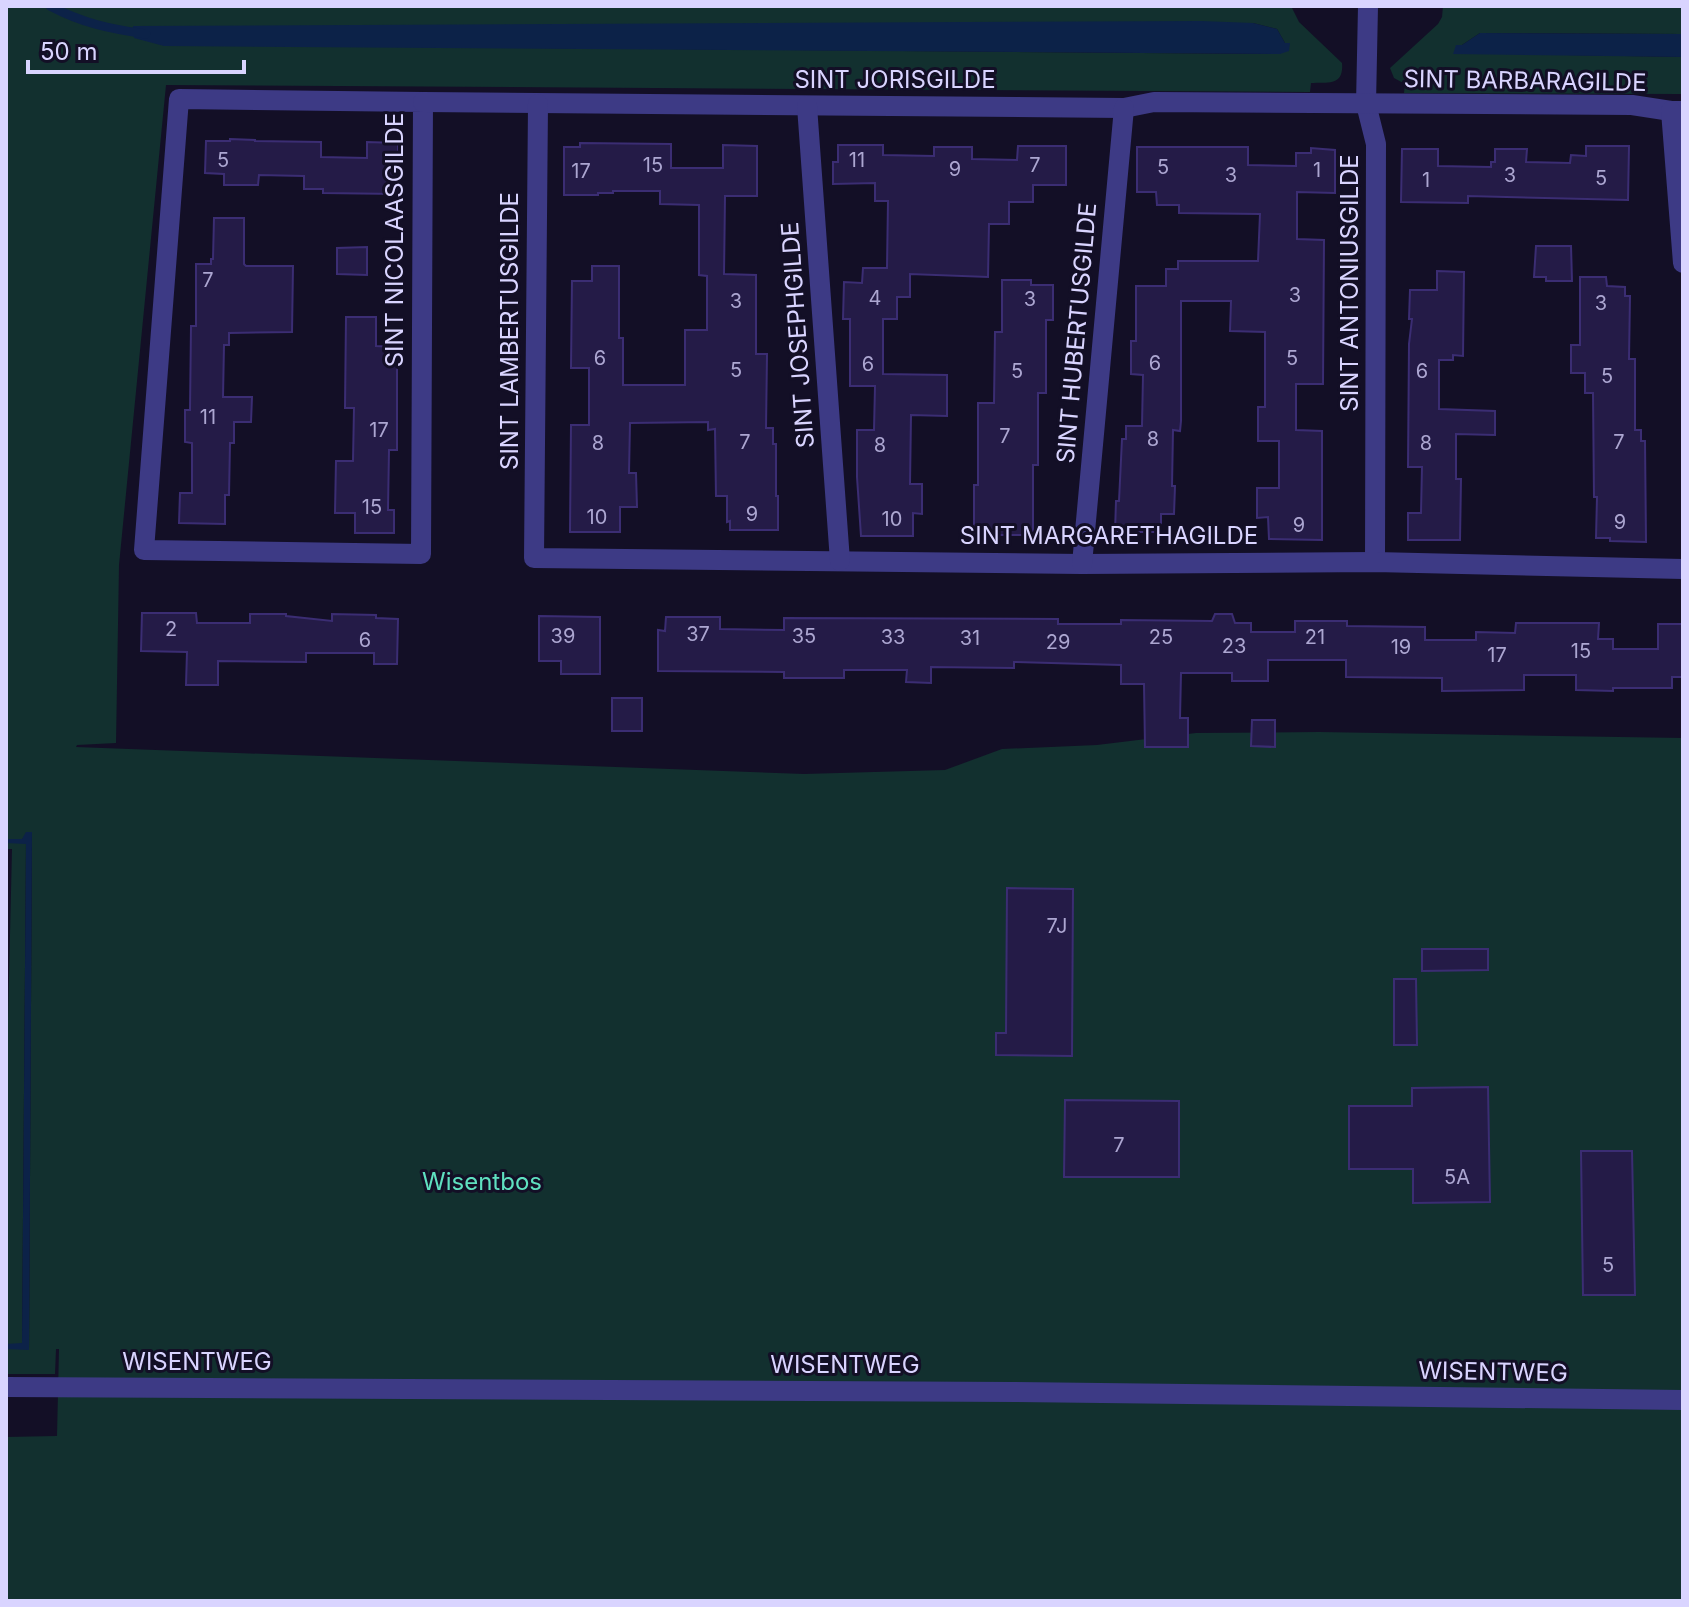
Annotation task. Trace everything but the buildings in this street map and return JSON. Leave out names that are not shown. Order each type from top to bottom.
[{"type":"street","name":"SINT ANTONIUSGILDE","points":[[1368,6],[1366,104],[1376,144],[1375,562]]},
{"type":"street","name":"SINT NICOLAASGILDE","points":[[179,99],[423,102],[421,554],[144,550],[179,99]]},
{"type":"street","name":"SINT JORISGILDE","points":[[423,102],[1124,108],[1154,102],[1366,104]]},
{"type":"street","name":"SINT LAMBERTUSGILDE","points":[[534,558],[538,104]]},
{"type":"street","name":"SINT BARBARAGILDE","points":[[1366,104],[1632,105],[1677,111]]},
{"type":"street","name":"SINT JOSEPHGILDE","points":[[807,106],[840,561]]},
{"type":"street","name":"SINT HUBERTUSGILDE","points":[[1082,564],[1124,108]]},
{"type":"street","points":[[1677,111],[1683,263]]},
{"type":"street","name":"SINT MARGARETHAGILDE","points":[[534,558],[1082,564],[1375,562],[1683,569]]},
{"type":"street","name":"WISENTWEG","points":[[6,1387],[1013,1392],[1683,1400]]},
{"type":"green space","name":"Wisentbos","points":[[6,6],[1291,6],[1299,22],[1342,63],[1338,79],[1311,83],[1310,92],[166,85],[119,565],[116,743],[76,747],[804,774],[945,770],[1002,749],[1097,745],[1196,733],[1683,738],[1683,1601],[6,1601],[6,1437],[57,1436],[59,1349],[56,1349],[55,1374],[6,1374],[6,1349],[29,1349],[32,832],[22,839],[6,839]],"holes":[[[1253,23],[1277,29],[1285,43],[1289,43],[1285,51],[1279,54],[157,45]]]},
{"type":"green space","points":[[1443,6],[1683,6],[1683,34],[1480,33],[1454,53],[1683,57],[1683,94],[1404,93],[1405,84],[1394,78],[1390,68],[1438,24]]},
{"type":"green space","points":[[6,843],[26,843],[22,1344],[6,1344],[6,1107],[12,849],[6,849]]},
{"type":"water","points":[[1253,23],[1277,29],[1285,43],[1290,43],[1289,51],[1280,54],[164,46],[134,38],[133,26]]},
{"type":"water","points":[[1480,33],[1683,34],[1683,57],[1453,54],[1456,45],[1462,45]]},
{"type":"water","points":[[26,832],[32,832],[29,1350],[6,1349],[6,1344],[22,1343],[26,844],[6,843],[6,839],[22,839]]},
{"type":"waterway","points":[[50,6],[96,24],[146,34]]}]
